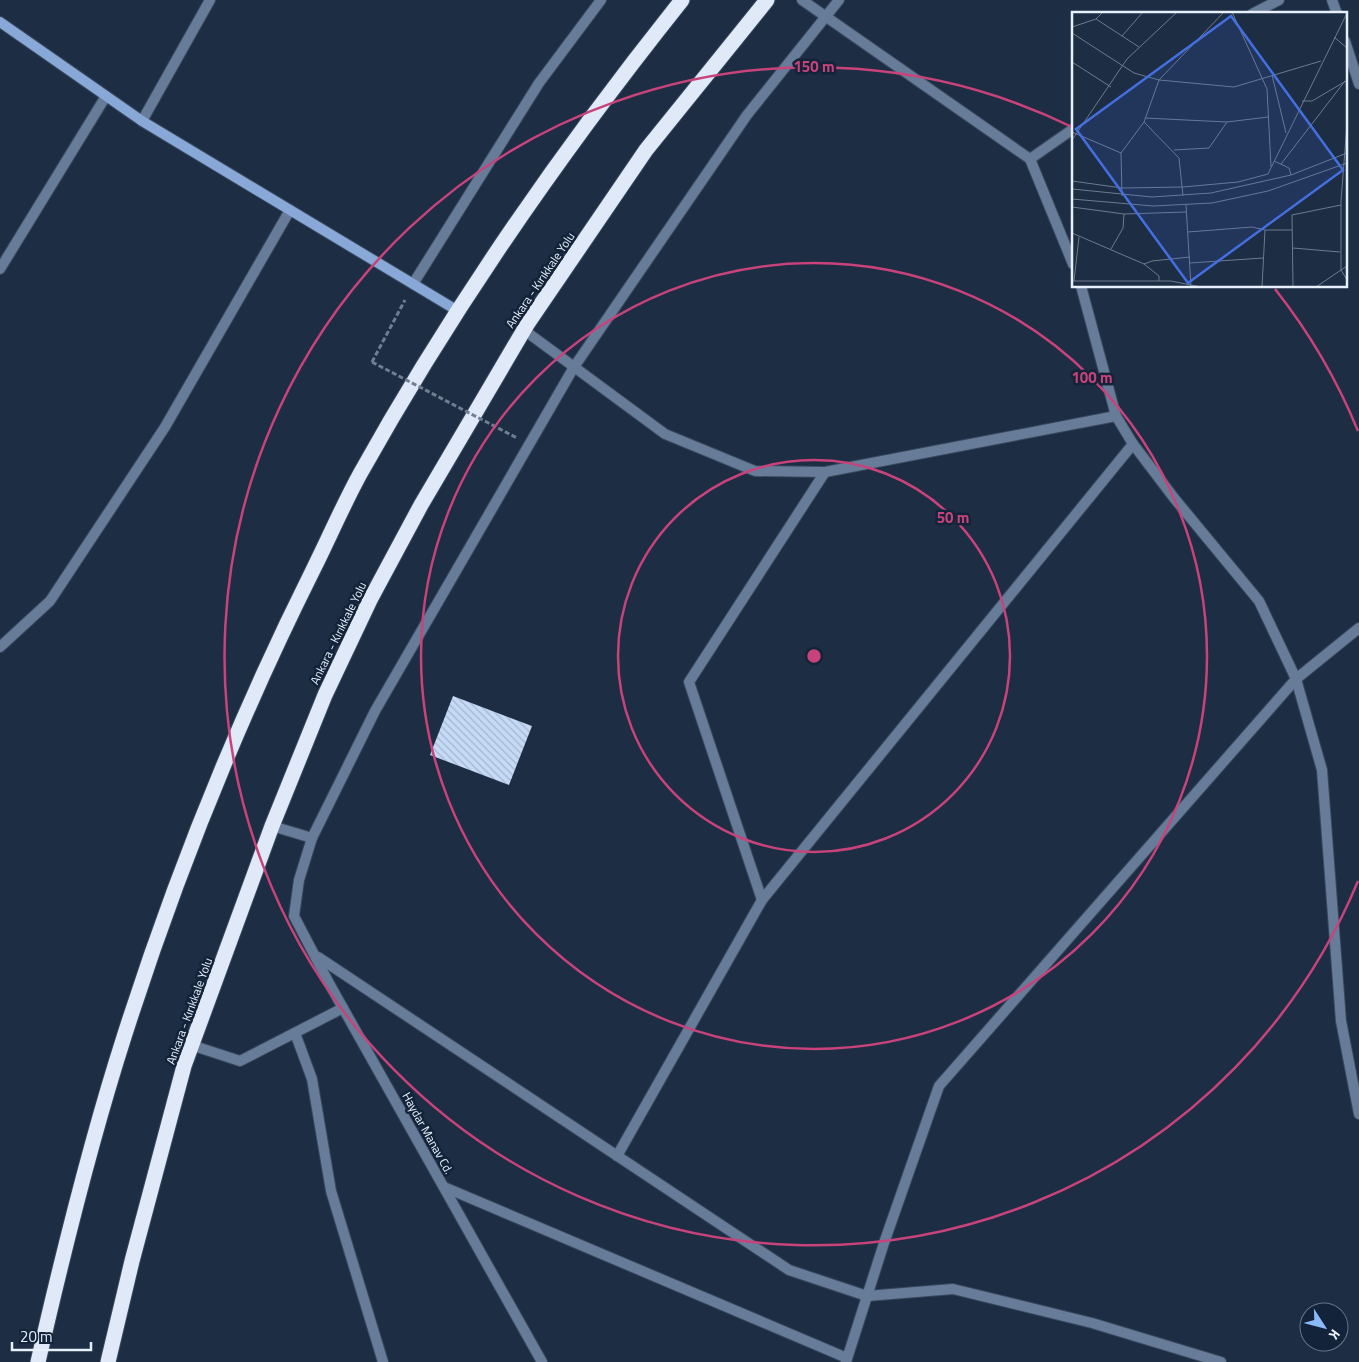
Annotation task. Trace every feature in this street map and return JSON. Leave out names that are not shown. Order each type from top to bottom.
[{"type":"highway","points":[[38,1362],[65,1245],[123,1038],[191,845],[268,660],[351,492],[458,311],[591,116],[682,0]]},
{"type":"highway","name":"Ankara - Kırıkkale Yolu","points":[[108,1362],[132,1261],[191,1045],[272,826],[325,696],[370,600],[421,505],[524,330],[646,150],[767,0]]},
{"type":"street","points":[[142,121],[210,0]]},
{"type":"street","points":[[413,284],[539,82],[601,0]]},
{"type":"street","points":[[802,0],[1030,158],[1072,262]]},
{"type":"street","points":[[272,826],[312,838],[375,711],[574,366],[747,115],[838,0]]},
{"type":"street","points":[[1256,12],[1279,0]]},
{"type":"street","points":[[1332,0],[1336,12]]},
{"type":"street","points":[[0,22],[142,121],[458,311]]},
{"type":"street","points":[[1346,44],[1359,84]]},
{"type":"street","points":[[0,269],[106,96]]},
{"type":"street","points":[[1030,158],[1072,130]]},
{"type":"street","points":[[0,647],[50,601],[165,427],[290,210]]},
{"type":"street","points":[[1082,288],[1116,416],[1133,444],[1174,498],[1259,601],[1296,679],[1322,770],[1341,1021],[1359,1114]]},
{"type":"street","points":[[524,330],[665,434],[755,471],[825,472],[1116,416]]},
{"type":"street","points":[[617,1156],[762,900],[1133,444]]},
{"type":"street","points":[[762,900],[689,682],[825,472]]},
{"type":"street","points":[[444,1187],[846,1360],[939,1086],[1296,679],[1359,628]]},
{"type":"street","name":"Haydar Manav Cd.","points":[[312,838],[299,880],[294,916],[343,1008],[542,1362]]},
{"type":"street","points":[[317,957],[789,1270],[867,1296],[953,1289],[1092,1323],[1221,1362]]},
{"type":"street","points":[[191,1045],[240,1061],[343,1008]]},
{"type":"street","points":[[295,1033],[312,1079],[331,1191],[383,1362]]},
{"type":"path","points":[[403,304],[372,362],[517,438]]},
{"type":"building","points":[[453,696],[532,726],[509,785],[430,755]]}]
